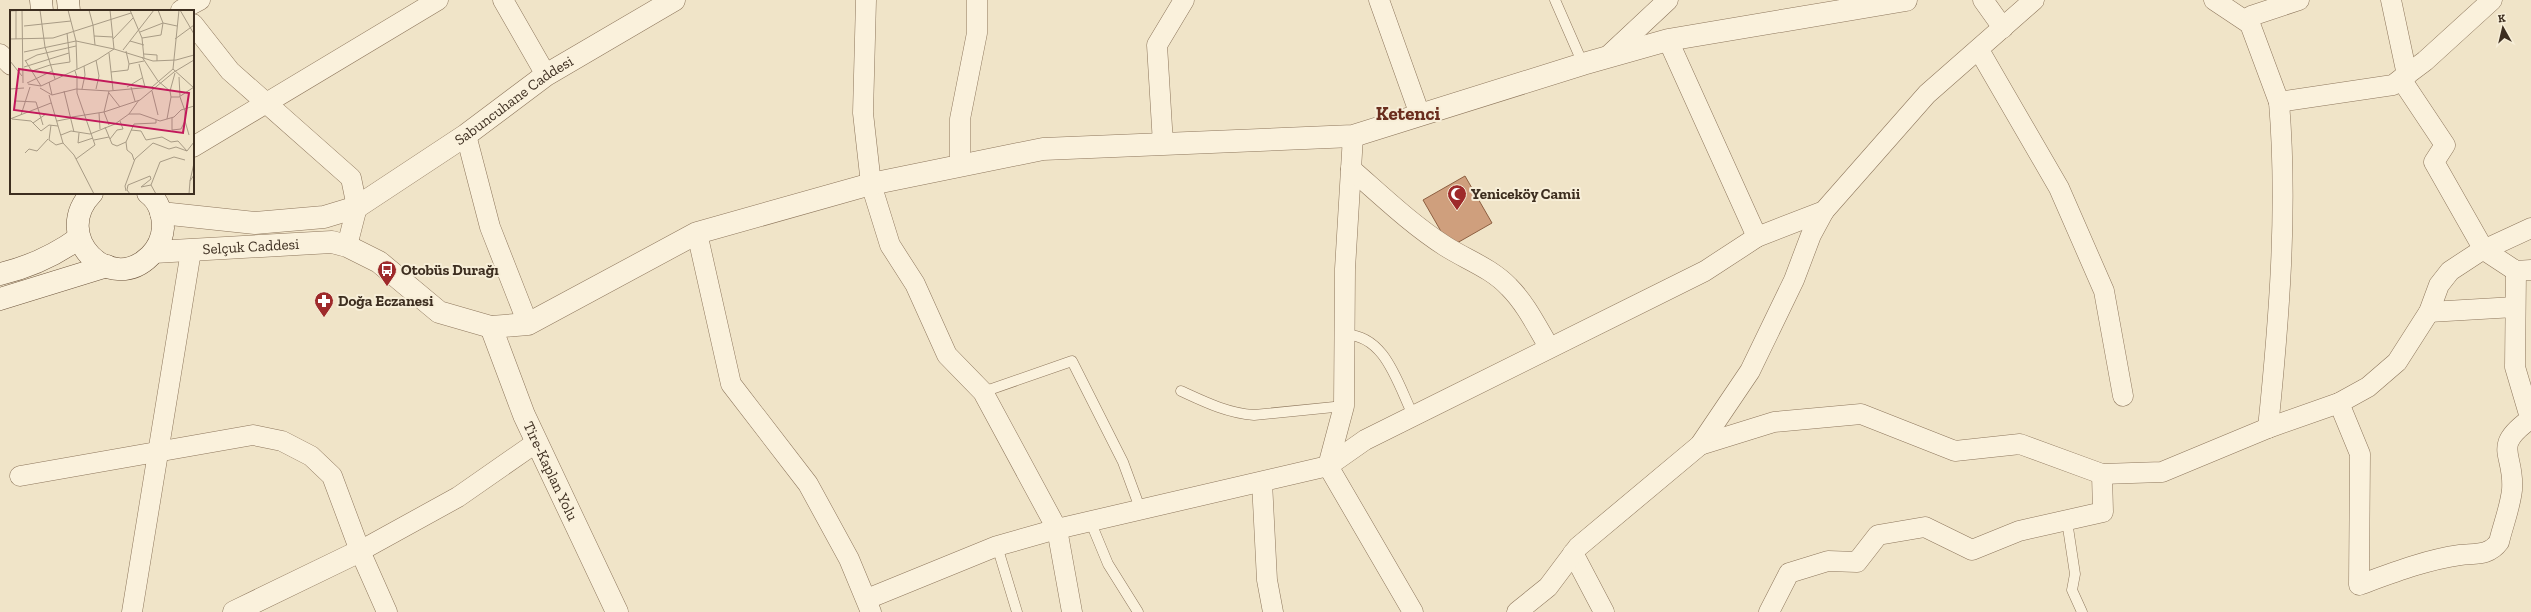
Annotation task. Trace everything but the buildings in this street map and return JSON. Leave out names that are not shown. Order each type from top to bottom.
[{"type":"street","points":[[41,0],[42,10]]},
{"type":"street","points":[[68,0],[69,10]]},
{"type":"street","points":[[185,10],[200,0]]},
{"type":"street","points":[[194,146],[438,0]]},
{"type":"street","points":[[502,0],[546,75]]},
{"type":"street","name":"Sabuncuhane Caddesi","points":[[161,213],[255,223],[324,217],[357,207],[466,135],[546,75],[674,0]]},
{"type":"street","points":[[866,0],[862,113],[871,184],[890,245],[915,284],[947,355],[983,392],[1057,529],[1072,612]]},
{"type":"street","points":[[960,166],[960,119],[977,33],[977,0]]},
{"type":"street","points":[[1163,144],[1157,45],[1184,0]]},
{"type":"street","points":[[1379,0],[1420,115]]},
{"type":"street","points":[[1607,57],[1668,0]]},
{"type":"street","points":[[490,327],[528,324],[697,233],[871,184],[1043,149],[1353,136],[1583,64],[1668,40],[1876,2],[1906,0]]},
{"type":"street","points":[[1983,0],[2003,28]]},
{"type":"street","points":[[1517,612],[1548,587],[1573,553],[1700,444],[1750,371],[1794,280],[1811,235],[1824,211],[1927,94],[1979,50],[2034,0]]},
{"type":"street","points":[[2214,0],[2251,14],[2298,0]]},
{"type":"street","points":[[2339,403],[2360,454],[2358,585],[2429,561],[2485,553],[2495,547],[2499,542],[2512,490],[2508,442],[2513,432],[2530,420],[2515,367],[2516,307],[2523,271],[2484,250],[2434,162],[2445,145],[2404,77],[2391,0]]},
{"type":"street","points":[[2279,102],[2393,85],[2425,61],[2492,0]]},
{"type":"street","points":[[2251,14],[2279,102],[2284,161],[2275,353],[2268,428]]},
{"type":"street","points":[[194,25],[230,71],[351,178],[357,207],[347,246]]},
{"type":"street","points":[[1668,40],[1757,237]]},
{"type":"street","points":[[1979,50],[2059,188],[2104,291],[2123,396]]},
{"type":"street","points":[[0,54],[10,64]]},
{"type":"street","points":[[466,135],[490,227],[528,324]]},
{"type":"street","points":[[1353,136],[1345,269],[1344,406],[1328,466],[1413,612]]},
{"type":"street","points":[[1351,169],[1411,221],[1446,247],[1482,266],[1508,286],[1522,302],[1549,347]]},
{"type":"street","points":[[82,198],[77,223],[79,238],[90,256],[107,266],[117,268],[138,265],[154,252],[162,233],[161,213],[149,194]]},
{"type":"street","points":[[697,233],[731,384],[808,484],[849,559],[869,605],[997,546],[1057,529],[1091,523],[1328,466],[1365,440],[1549,347],[1705,271],[1757,237],[1824,211]]},
{"type":"street","points":[[1700,444],[1774,422],[1861,414],[1955,451],[2020,444],[2102,474],[2162,472],[2268,428],[2339,403],[2368,387],[2397,362],[2429,312],[2443,278],[2450,270],[2484,250],[2531,228]]},
{"type":"street","points":[[0,274],[24,269],[49,258],[79,238]]},
{"type":"street","name":"Selçuk Caddesi","points":[[154,252],[332,242],[347,246],[380,262],[439,312],[490,327]]},
{"type":"street","points":[[132,612],[191,251]]},
{"type":"street","points":[[0,298],[107,266]]},
{"type":"street","points":[[2429,312],[2516,307]]},
{"type":"street","name":"Tire-Kaplan Yolu","points":[[490,327],[537,442],[617,612]]},
{"type":"street","points":[[20,476],[253,435],[282,441],[312,456],[332,476],[360,551],[387,612]]},
{"type":"street","points":[[234,612],[360,551],[458,497],[537,442]]},
{"type":"street","points":[[1769,612],[1789,573],[1828,561],[1857,562],[1878,536],[1925,527],[1972,550],[2019,531],[2103,512],[2102,474]]},
{"type":"street","points":[[1262,482],[1267,580],[1273,612]]},
{"type":"street","points":[[1573,553],[1604,612]]},
{"type":"lane","points":[[1555,0],[1583,64]]},
{"type":"lane","points":[[1344,335],[1367,339],[1382,352],[1413,415]]},
{"type":"lane","points":[[983,392],[1072,361],[1123,462],[1141,511]]},
{"type":"lane","points":[[1181,391],[1219,408],[1248,414],[1344,406]]},
{"type":"lane","points":[[2066,521],[2075,574],[2072,590],[2082,612]]},
{"type":"lane","points":[[1091,523],[1108,564],[1138,612]]},
{"type":"lane","points":[[997,546],[1017,612]]},
{"type":"place","name":"Yeniceköy Camii","points":[[1457,211]]},
{"type":"place","name":"Otobüs Durağı","points":[[387,287]]},
{"type":"place","name":"Doğa Eczanesi","points":[[324,318]]},
{"type":"district","name":"Ketenci","points":[[1408,113]]}]
